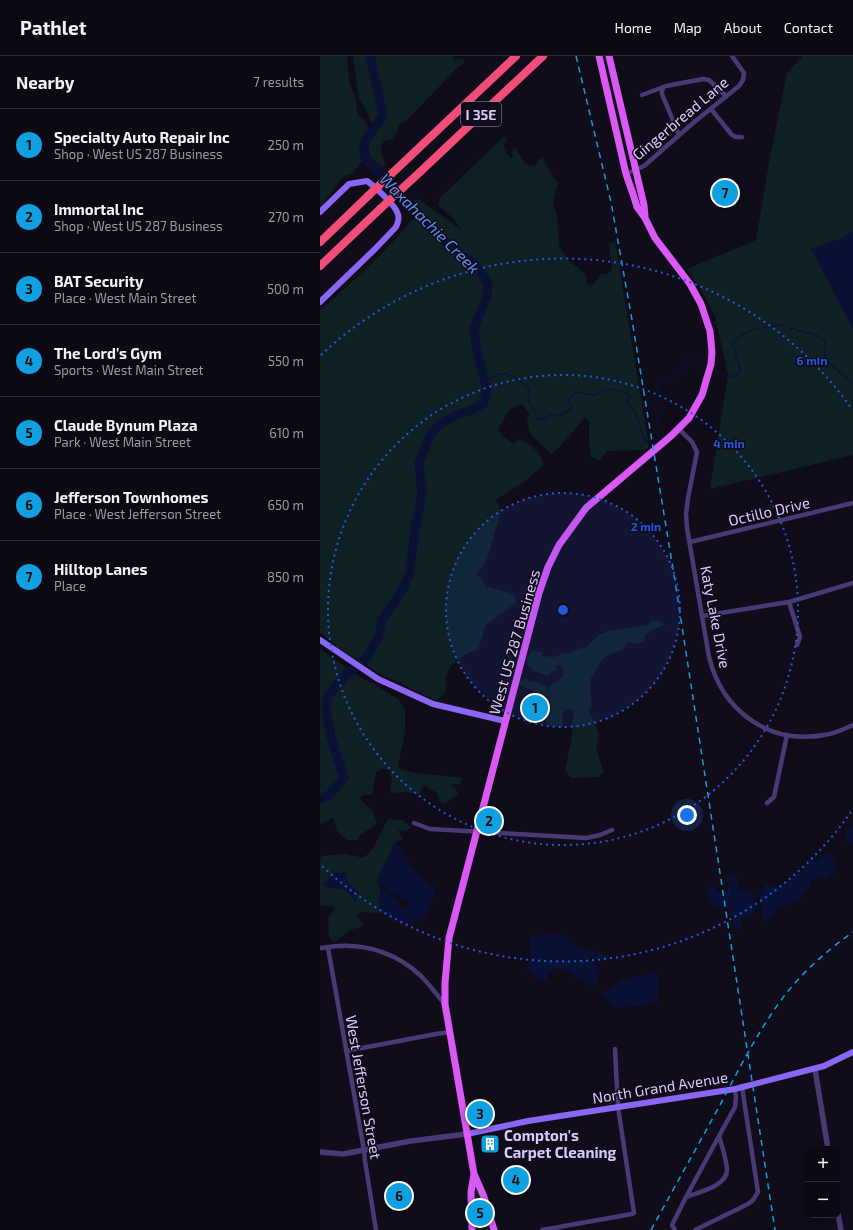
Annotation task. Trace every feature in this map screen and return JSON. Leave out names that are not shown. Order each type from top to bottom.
[{"type":"highway","name":"I 35E","points":[[320,242],[516,56]]},
{"type":"highway","name":"I 35E","points":[[320,266],[543,56]]},
{"type":"main road","name":"West US 287 Business","points":[[474,1174],[445,1004],[445,983],[449,938],[539,592],[548,567],[559,545],[586,508],[679,429],[694,411],[705,387],[711,358],[710,331],[705,313],[696,294],[655,238],[645,218],[637,207],[626,174],[599,56]]},
{"type":"main road","name":"West US 287 Business","points":[[610,58],[644,205],[645,218]]},
{"type":"main road","points":[[320,212],[349,184],[367,181],[397,211],[398,223],[375,249],[320,302]]},
{"type":"main road","points":[[320,640],[388,684],[433,704],[505,721]]},
{"type":"main road","name":"North Grand Avenue","points":[[467,1134],[528,1121],[735,1089],[815,1068],[830,1063],[853,1052]]},
{"type":"main road","points":[[472,1230],[471,1192],[474,1174]]},
{"type":"main road","points":[[474,1174],[484,1197],[494,1230]]},
{"type":"street","name":"Gingerbread Lane","points":[[626,174],[644,166],[711,108],[739,86],[744,77],[744,73],[732,56]]},
{"type":"street","points":[[642,95],[666,86],[703,79],[709,80],[726,96]]},
{"type":"street","points":[[666,86],[662,90],[662,94],[680,135]]},
{"type":"street","points":[[711,108],[732,135],[736,137],[742,136]]},
{"type":"street","name":"Katy Lake Drive","points":[[679,429],[692,442],[697,452],[686,514],[712,672],[719,686],[739,712],[750,720],[778,733],[808,737],[825,735],[853,725]]},
{"type":"street","name":"Octillo Drive","points":[[690,542],[853,503]]},
{"type":"street","points":[[702,616],[789,602],[853,583]]},
{"type":"street","points":[[789,602],[800,637],[797,645]]},
{"type":"street","points":[[767,803],[774,797],[787,734]]},
{"type":"street","points":[[414,822],[430,829],[586,838],[600,835],[612,830]]},
{"type":"street","points":[[320,948],[360,946],[387,953],[420,975],[445,1004]]},
{"type":"street","name":"West Jefferson Street","points":[[328,948],[364,1150],[376,1230]]},
{"type":"street","points":[[346,1050],[450,1032]]},
{"type":"street","points":[[542,1230],[632,1214],[634,1211],[625,1162],[618,1107],[615,1049]]},
{"type":"street","points":[[815,1068],[828,1146]]},
{"type":"street","points":[[695,1230],[748,1204],[753,1200],[758,1192],[742,1087]]},
{"type":"street","points":[[675,1230],[672,1225],[735,1107],[735,1089]]},
{"type":"street","points":[[320,1152],[343,1154],[467,1134]]},
{"type":"street","points":[[686,1197],[720,1184],[726,1178],[727,1168],[719,1136]]},
{"type":"street","points":[[838,1218],[840,1230]]},
{"type":"shaded area","points":[[320,56],[347,56],[349,84],[356,97],[358,115],[367,123],[368,131],[362,136],[360,153],[363,160],[351,175],[348,174],[342,178],[320,208]]},
{"type":"shaded area","points":[[353,56],[453,56],[453,60],[464,58],[464,63],[456,69],[408,119],[398,125],[398,132],[391,140],[384,141],[381,150],[386,164],[384,167],[370,157],[370,138],[377,129],[370,122],[369,115],[359,98]]},
{"type":"shaded area","points":[[803,56],[853,56],[853,455],[710,489],[728,375],[715,316],[700,288],[687,269],[756,240],[770,157],[787,73]]},
{"type":"shaded area","points":[[503,137],[507,137],[503,147],[508,155],[513,159],[512,150],[515,147],[525,164],[535,166],[542,156],[550,172],[558,183],[553,203],[557,216],[559,246],[569,261],[586,274],[587,285],[594,284],[601,273],[606,275],[612,269],[609,244],[615,241],[649,447],[644,450],[607,451],[599,461],[591,456],[589,445],[589,421],[585,418],[561,446],[551,454],[530,434],[527,419],[530,414],[522,404],[510,409],[498,429],[501,434],[513,444],[520,439],[532,446],[541,457],[543,466],[522,483],[496,500],[501,511],[487,559],[477,574],[487,587],[514,594],[516,603],[486,625],[478,650],[474,650],[466,654],[451,666],[445,678],[445,692],[442,696],[434,700],[376,672],[368,666],[365,657],[354,659],[320,632],[320,311],[361,274],[410,222],[417,217],[443,244],[456,251],[445,236],[432,225],[413,200],[418,199],[463,232],[454,219],[438,205],[440,198]]},
{"type":"shaded area","points":[[652,621],[661,622],[665,625],[654,629],[645,635],[644,642],[636,644],[628,642],[623,650],[608,655],[600,662],[596,671],[591,677],[590,687],[592,706],[589,711],[599,734],[596,749],[604,772],[599,777],[571,778],[565,770],[571,743],[574,710],[566,709],[562,716],[563,727],[550,725],[543,719],[550,706],[544,698],[529,689],[520,686],[519,682],[525,678],[529,682],[536,682],[547,686],[548,692],[552,684],[563,676],[562,666],[557,665],[556,670],[547,676],[531,669],[526,659],[532,651],[542,652],[542,656],[555,657],[572,652],[577,649],[587,647],[600,634],[647,625]]},
{"type":"shaded area","points":[[320,649],[357,675],[398,699],[405,709],[405,733],[398,765],[401,770],[463,778],[460,784],[450,785],[455,788],[458,794],[445,804],[439,801],[436,792],[424,785],[421,788],[419,795],[408,792],[390,793],[392,781],[389,770],[382,769],[376,772],[372,795],[364,795],[359,798],[373,811],[377,824],[360,835],[357,840],[347,840],[337,831],[333,818],[320,824]]},
{"type":"shaded area","points":[[388,819],[403,820],[412,828],[405,831],[398,830],[403,839],[396,842],[377,882],[381,889],[379,901],[380,913],[361,912],[357,915],[364,926],[350,930],[334,943],[329,937],[328,918],[335,907],[320,905],[320,859],[322,856],[345,854],[364,858],[374,847]],"holes":[[[345,872],[349,883],[359,893],[353,898],[344,890],[324,887],[330,876]]]},
{"type":"shaded area","points":[[475,1184],[477,1185],[491,1230],[474,1230]]},
{"type":"water","points":[[853,231],[853,329],[811,249],[844,237]]},
{"type":"water","points":[[853,824],[853,844],[847,843],[845,839],[847,831]]},
{"type":"water","points":[[396,844],[398,844],[419,875],[430,885],[436,888],[425,917],[409,925],[394,921],[383,913],[380,913],[379,901],[381,889],[393,896],[405,908],[409,905],[408,902],[384,886],[379,885],[377,882]]},
{"type":"water","points":[[829,853],[832,856],[836,868],[827,879],[822,876],[810,882],[811,886],[805,891],[798,902],[776,910],[767,921],[763,920],[759,895],[766,884],[773,885],[785,883],[796,876],[810,861],[812,863],[823,855]]},
{"type":"water","points":[[337,872],[343,874],[346,872],[349,883],[360,893],[356,896],[357,901],[353,901],[351,895],[344,890],[324,887],[323,883]]},
{"type":"water","points":[[731,874],[739,880],[738,889],[740,891],[751,889],[756,910],[749,919],[740,917],[743,923],[737,933],[732,914],[729,909],[721,907],[716,909],[707,893],[708,886],[713,884],[718,893],[726,892],[729,885],[727,880],[728,875]]},
{"type":"water","points":[[560,933],[576,947],[610,957],[605,960],[589,958],[600,971],[597,983],[592,986],[578,979],[567,971],[557,968],[548,974],[547,980],[541,981],[526,969],[531,955],[529,936]]},
{"type":"water","points":[[657,972],[659,981],[657,1001],[643,1006],[612,1008],[602,993],[623,979]]},
{"type":"waterway","name":"Waxahachie Creek","points":[[320,799],[329,795],[344,778],[331,737],[326,711],[327,697],[345,676],[368,656],[379,636],[382,620],[404,587],[410,571],[415,529],[422,494],[419,463],[430,435],[440,424],[456,415],[474,409],[484,403],[487,391],[476,345],[474,328],[487,296],[488,284],[475,264],[437,234],[364,156],[364,143],[383,115],[370,56]]},
{"type":"waterway","points":[[714,373],[731,377],[740,373],[733,344],[741,335],[759,328],[778,325],[783,326]]},
{"type":"waterway","points":[[790,328],[819,336],[825,341],[825,359],[853,384]]},
{"type":"waterway","points":[[485,381],[504,374],[512,376],[520,381],[529,389],[529,402],[537,419],[542,420],[551,415],[561,415],[572,408],[567,400],[578,392],[594,395],[609,389],[628,393],[629,397],[627,403],[635,412],[646,443],[659,435],[655,406],[658,396],[657,386],[679,372],[690,357],[698,358],[704,366]]},
{"type":"railway","points":[[576,56],[611,202],[632,320],[675,581],[775,1230]]},
{"type":"railway","points":[[651,1230],[748,1053],[779,1003],[804,974],[832,948],[853,932]]},
{"type":"place","name":"Hilltop Lanes","points":[[725,193]]},
{"type":"place","name":"Specialty Auto Repair Inc","points":[[535,708]]},
{"type":"place","name":"Immortal Inc","points":[[489,821]]},
{"type":"place","name":"BAT Security","points":[[480,1114]]},
{"type":"place","name":"Compton's Carpet Cleaning","points":[[490,1144]]},
{"type":"place","name":"The Lord's Gym","points":[[516,1180]]},
{"type":"place","name":"Jefferson Townhomes","points":[[399,1196]]},
{"type":"place","name":"Claude Bynum Plaza","points":[[480,1213]]}]
